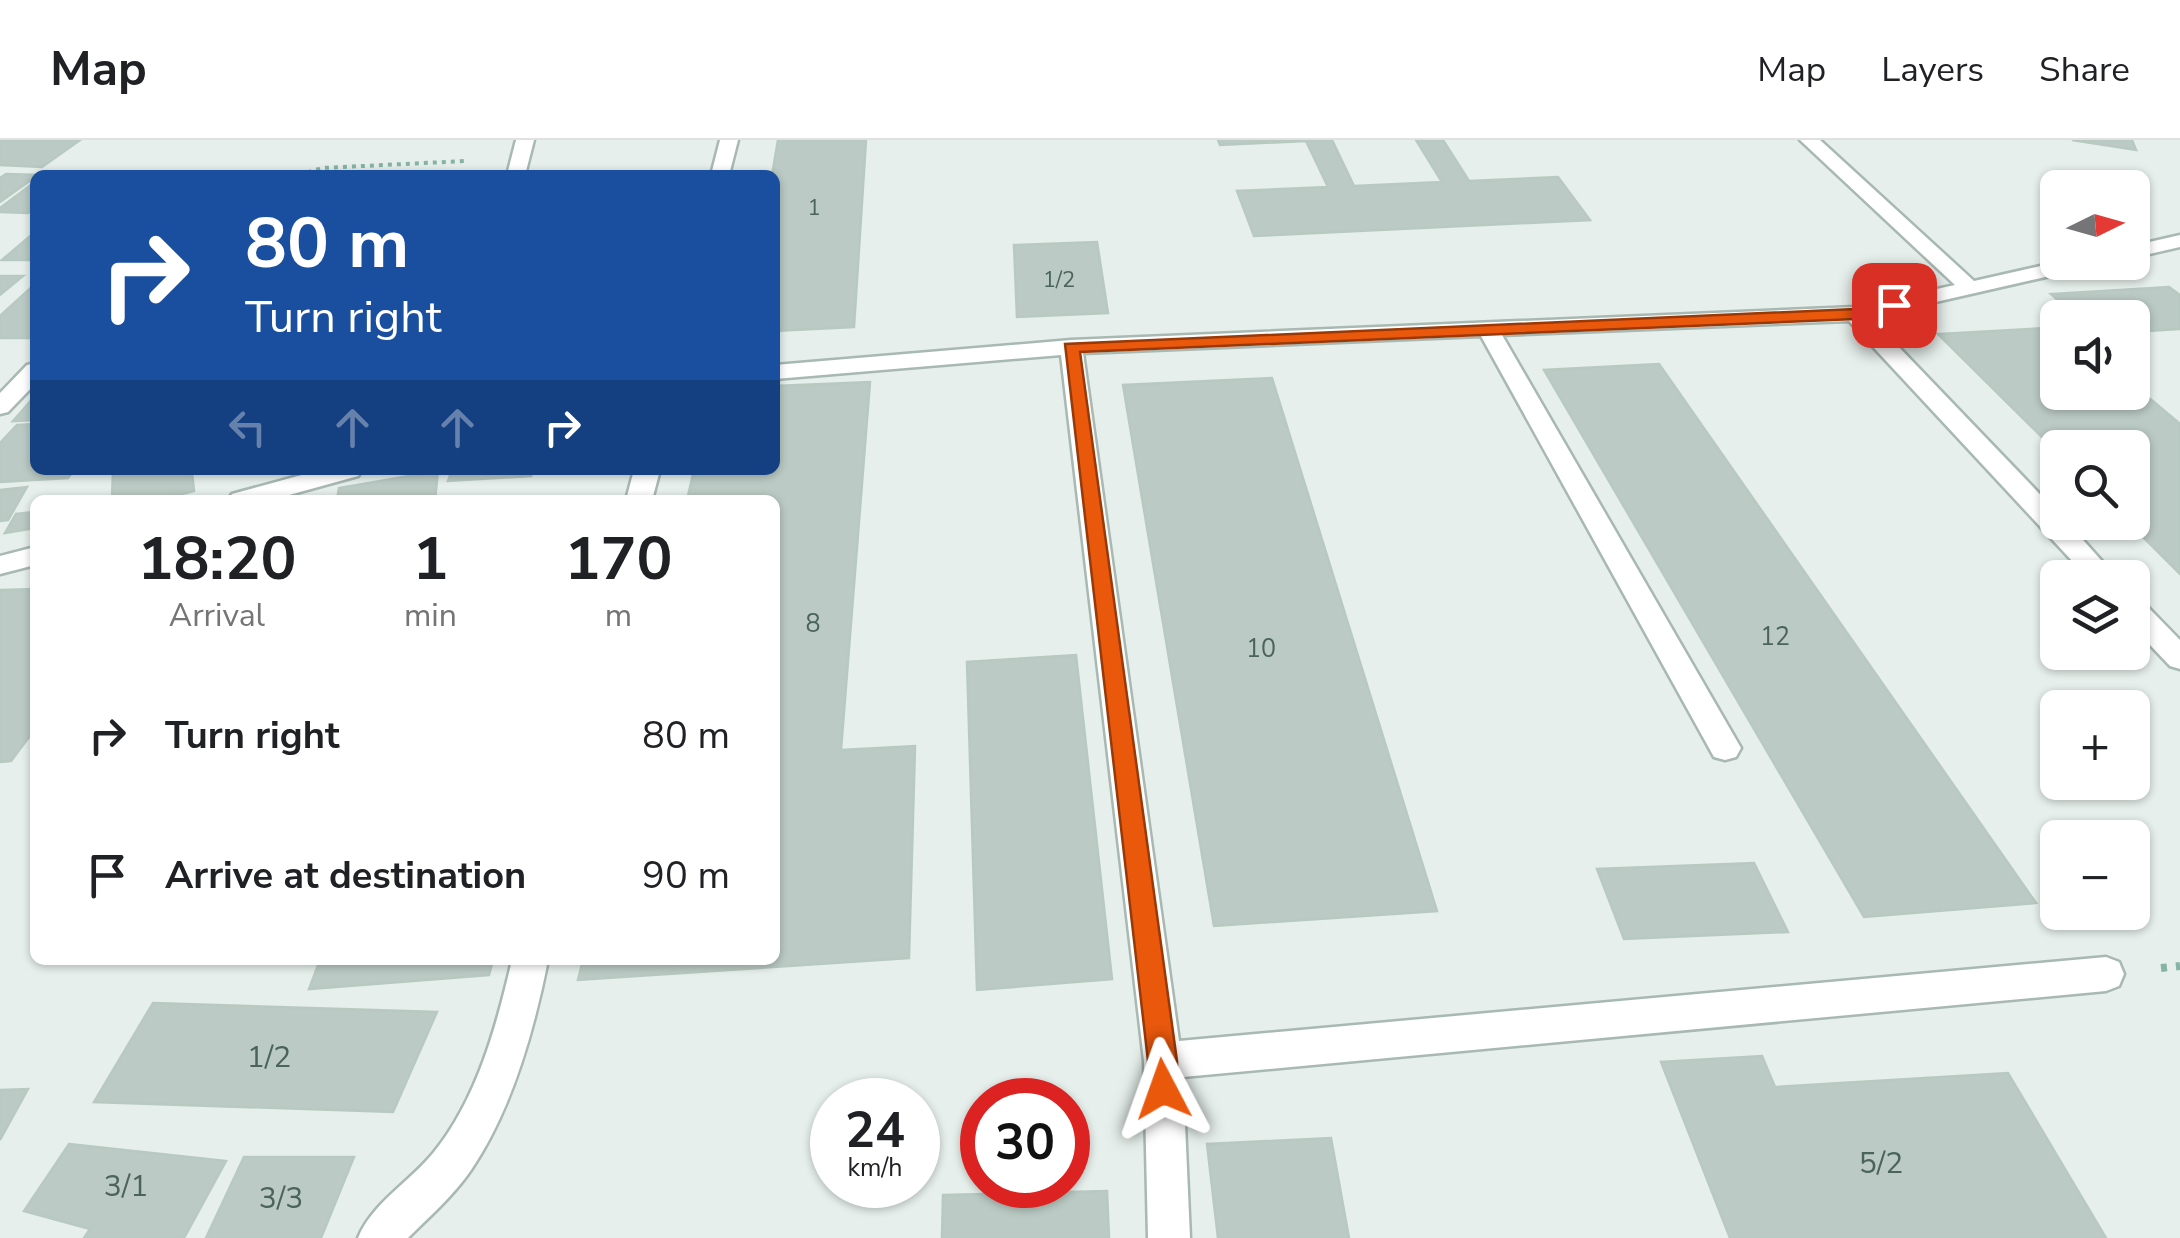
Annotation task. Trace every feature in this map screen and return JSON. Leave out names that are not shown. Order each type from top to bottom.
[{"type":"street","points":[[721,170],[729,140]]},
{"type":"street","points":[[1809,140],[1970,288]]},
{"type":"street","points":[[2170,244],[2180,261]]},
{"type":"street","points":[[780,372],[1071,348],[1855,314],[2040,272]]},
{"type":"street","points":[[1855,314],[2087,560]]},
{"type":"street","points":[[1488,330],[1725,748]]},
{"type":"street","points":[[1071,348],[1163,1075],[1169,1238]]},
{"type":"street","points":[[0,407],[30,375]]},
{"type":"street","points":[[259,495],[331,475]]},
{"type":"street","points":[[0,565],[30,557]]},
{"type":"street","points":[[2150,627],[2180,658]]},
{"type":"street","points":[[379,1238],[459,1154],[494,1078],[526,986],[529,965]]},
{"type":"street","points":[[1163,1075],[2106,974]]},
{"type":"path","points":[[315,170],[521,158]]},
{"type":"building","points":[[0,140],[80,140],[42,167],[0,165]]},
{"type":"building","points":[[778,140],[866,140],[854,327],[780,331],[780,170],[773,170]]},
{"type":"building","points":[[1218,140],[1332,140],[1354,186],[1442,182],[1416,140],[1443,140],[1469,181],[1558,177],[1590,220],[1254,236],[1237,191],[1328,187],[1306,141],[1220,145]]},
{"type":"building","points":[[2072,140],[2132,140],[2136,150]]},
{"type":"building","points":[[6,174],[30,175],[30,181],[0,202],[0,178]]},
{"type":"building","points":[[30,186],[30,212],[0,212],[0,208]]},
{"type":"building","points":[[30,236],[30,260],[2,260]]},
{"type":"building","points":[[1097,242],[1108,313],[1017,317],[1014,245]]},
{"type":"building","points":[[0,276],[23,276],[0,295]]},
{"type":"building","points":[[2169,287],[2180,295],[2180,329],[2150,331],[2150,300],[2058,300],[2051,294]]},
{"type":"building","points":[[30,289],[30,338],[0,338],[0,316]]},
{"type":"building","points":[[2040,328],[2040,410],[2150,410],[2150,399],[2180,424],[2180,574],[2146,540],[2150,540],[2150,430],[2040,430],[2040,435],[1938,334]]},
{"type":"building","points":[[1659,364],[2036,903],[1864,917],[1544,370]]},
{"type":"building","points":[[1272,378],[1437,911],[1214,926],[1123,385]]},
{"type":"building","points":[[870,382],[841,750],[915,746],[909,958],[578,980],[582,965],[780,965],[780,495],[688,495],[693,475],[780,475],[780,386]]},
{"type":"building","points":[[30,402],[30,420],[13,421]]},
{"type":"building","points":[[30,424],[30,475],[70,475],[68,478],[0,482],[0,443],[17,425]]},
{"type":"building","points":[[113,475],[192,475],[194,491],[178,495],[112,495]]},
{"type":"building","points":[[438,475],[436,495],[338,495],[339,488]]},
{"type":"building","points":[[450,475],[531,475],[531,476],[448,481]]},
{"type":"building","points":[[27,487],[8,520],[0,521],[0,490]]},
{"type":"building","points":[[30,513],[30,529],[5,533],[16,514]]},
{"type":"building","points":[[30,589],[30,736],[11,761],[0,762],[0,590]]},
{"type":"building","points":[[1076,655],[1112,979],[977,990],[967,662]]},
{"type":"building","points":[[1754,863],[1788,932],[1624,939],[1597,869]]},
{"type":"building","points":[[318,965],[492,965],[489,975],[309,989]]},
{"type":"building","points":[[153,1003],[437,1012],[393,1112],[94,1102]]},
{"type":"building","points":[[1762,1056],[1775,1087],[2008,1073],[2106,1238],[1730,1238],[1661,1062]]},
{"type":"building","points":[[28,1089],[0,1140],[0,1090]]},
{"type":"building","points":[[1331,1138],[1349,1238],[1218,1238],[1207,1144]]},
{"type":"building","points":[[69,1144],[226,1161],[184,1238],[84,1238],[90,1229],[24,1211]]},
{"type":"building","points":[[244,1157],[354,1157],[321,1238],[206,1238]]},
{"type":"building","points":[[1090,1191],[1107,1191],[1109,1238],[942,1238],[943,1195],[960,1195],[960,1208],[1090,1208]]},
{"type":"route","points":[[1163,1089],[1163,1061],[1071,348],[1855,314],[1894,305]]}]
